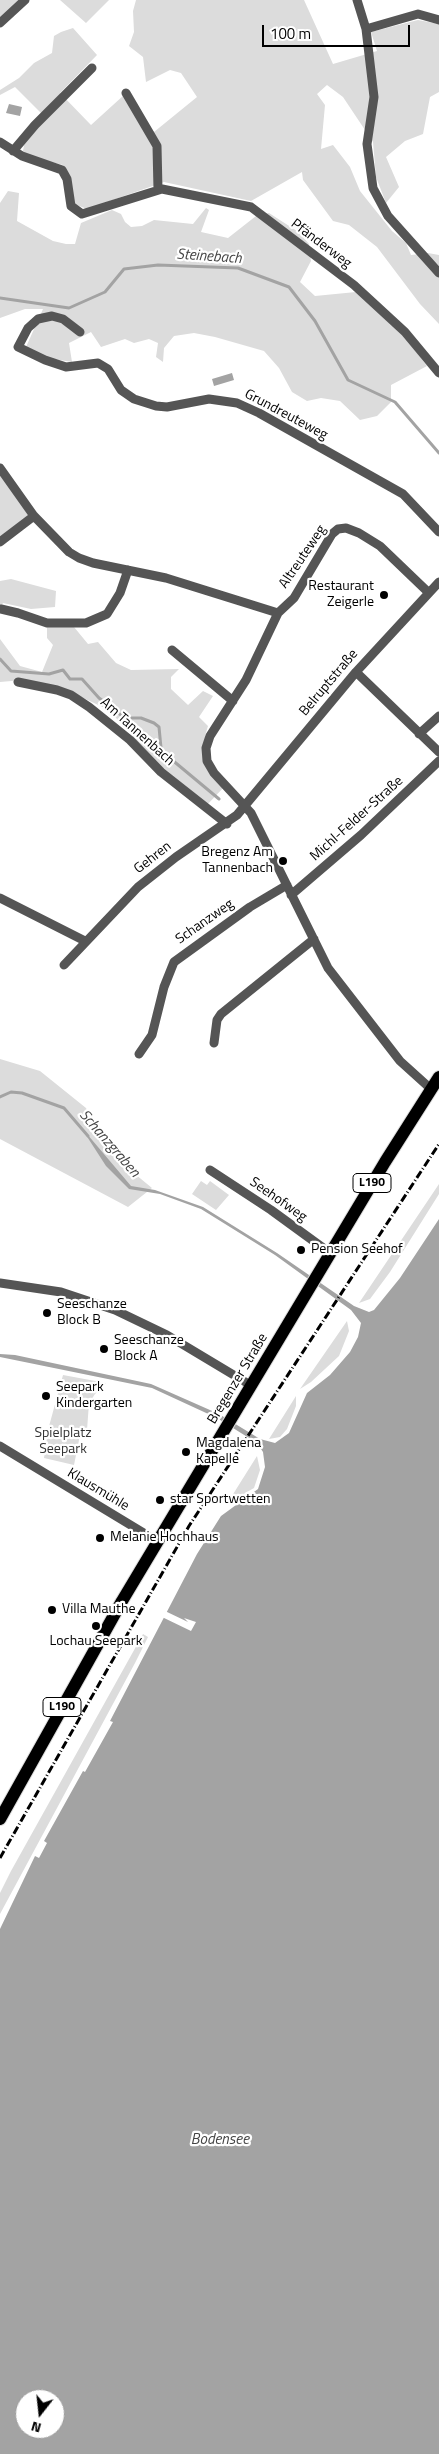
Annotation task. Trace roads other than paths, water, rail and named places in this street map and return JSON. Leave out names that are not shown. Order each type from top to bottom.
[{"type":"main road","name":"L190","points":[[431,1089],[439,1077]]},
{"type":"main road","name":"Bregenzer Straße","points":[[0,1819],[157,1541],[431,1089]]},
{"type":"street","points":[[0,23],[25,0]]},
{"type":"street","points":[[357,0],[366,29],[374,97],[367,144],[373,188],[388,216],[439,273]]},
{"type":"street","points":[[366,29],[418,14],[439,20]]},
{"type":"street","points":[[13,151],[34,125],[92,68]]},
{"type":"street","points":[[126,93],[157,146],[158,190]]},
{"type":"street","name":"Pfänderweg","points":[[0,142],[13,151],[62,170],[67,179],[71,206],[82,214],[158,190],[251,207],[354,285],[405,332],[439,373]]},
{"type":"street","name":"Grundreuteweg","points":[[80,332],[63,319],[52,316],[38,319],[28,328],[18,347],[45,360],[66,367],[98,363],[108,369],[121,390],[134,399],[156,406],[167,407],[208,399],[237,403],[403,494],[439,532]]},
{"type":"street","points":[[0,468],[34,516],[69,552],[79,558],[189,584],[278,613],[246,680],[210,736],[206,754],[214,773],[251,813],[328,968],[371,1025],[407,1068],[431,1089]]},
{"type":"street","points":[[0,542],[34,516]]},
{"type":"street","name":"Altreuteweg","points":[[278,613],[294,598],[332,534],[338,529],[346,528],[359,533],[380,546],[429,593]]},
{"type":"street","points":[[1,609],[47,623],[86,623],[107,614],[120,593],[128,570]]},
{"type":"street","name":"Belruptstraße","points":[[245,806],[356,672],[439,582]]},
{"type":"street","points":[[172,650],[232,701]]},
{"type":"street","points":[[356,672],[439,752]]},
{"type":"street","name":"Am Tannenbach","points":[[18,682],[58,690],[71,695],[89,707],[130,740],[161,772],[227,824]]},
{"type":"street","points":[[419,734],[439,716]]},
{"type":"street","name":"Michl-Felder-Straße","points":[[291,895],[350,844],[439,762]]},
{"type":"street","name":"Gehren","points":[[64,965],[138,888],[176,857],[227,824],[245,806]]},
{"type":"street","name":"Schanzweg","points":[[138,1054],[152,1036],[164,987],[174,962],[250,907],[287,885]]},
{"type":"street","points":[[0,898],[85,941]]},
{"type":"street","points":[[214,1043],[217,1020],[221,1014],[314,939]]},
{"type":"street","name":"Seehofweg","points":[[210,1170],[271,1210],[330,1253]]},
{"type":"street","points":[[0,1283],[61,1292],[115,1310],[167,1335],[252,1386]]},
{"type":"street","name":"Klausmühle","points":[[0,1446],[157,1541]]},
{"type":"water","points":[[9,104],[22,107],[20,116],[6,113]]},
{"type":"water","points":[[232,373],[234,380],[214,386],[212,379]]},
{"type":"water","name":"Bodensee","points":[[87,1134],[131,1186],[155,1190],[203,1207],[277,1253],[354,1306],[369,1312],[374,1310],[400,1278],[439,1219],[439,2454],[0,2454],[0,1929],[35,1856],[39,1858],[47,1843],[44,1841],[113,1722],[110,1721],[197,1554],[221,1516],[258,1489],[265,1467],[263,1452],[257,1443],[217,1418],[152,1388],[0,1357],[0,1354],[15,1355],[151,1384],[219,1414],[260,1439],[275,1443],[289,1433],[307,1393],[330,1375],[350,1352],[358,1337],[361,1323],[351,1310],[275,1255],[201,1209],[160,1194],[129,1189],[106,1166]]},
{"type":"waterway","name":"Steinebach","points":[[0,298],[69,308],[105,292],[124,269],[158,265],[238,268],[289,287],[315,321],[348,380],[395,402],[439,453]]},
{"type":"waterway","points":[[0,659],[11,671],[49,674],[63,670],[70,679],[82,679],[99,698],[125,718],[141,718],[154,723],[159,727],[161,748],[165,754],[219,799]]},
{"type":"waterway","name":"Schanzgraben","points":[[0,1097],[11,1092],[22,1093],[64,1108],[88,1136]]},
{"type":"railway","points":[[0,1858],[189,1526],[439,1144]]},
{"type":"place","name":"Restaurant Zeigerle","points":[[384,595]]},
{"type":"place","name":"Bregenz Am Tannenbach","points":[[283,861]]},
{"type":"place","name":"Pension Seehof","points":[[301,1250]]},
{"type":"place","name":"Seeschanze Block B","points":[[47,1313]]},
{"type":"place","name":"Seeschanze Block A","points":[[104,1349]]},
{"type":"place","name":"Seepark Kindergarten","points":[[46,1396]]},
{"type":"place","name":"Magdalena Kapelle","points":[[186,1452]]},
{"type":"place","name":"star Sportwetten","points":[[160,1500]]},
{"type":"place","name":"Melanie Hochhaus","points":[[100,1538]]},
{"type":"place","name":"Villa Mauthe","points":[[52,1610]]},
{"type":"place","name":"Lochau Seepark","points":[[96,1626]]},
{"type":"park label","name":"Spielplatz Seepark","points":[[63,1442]]}]
